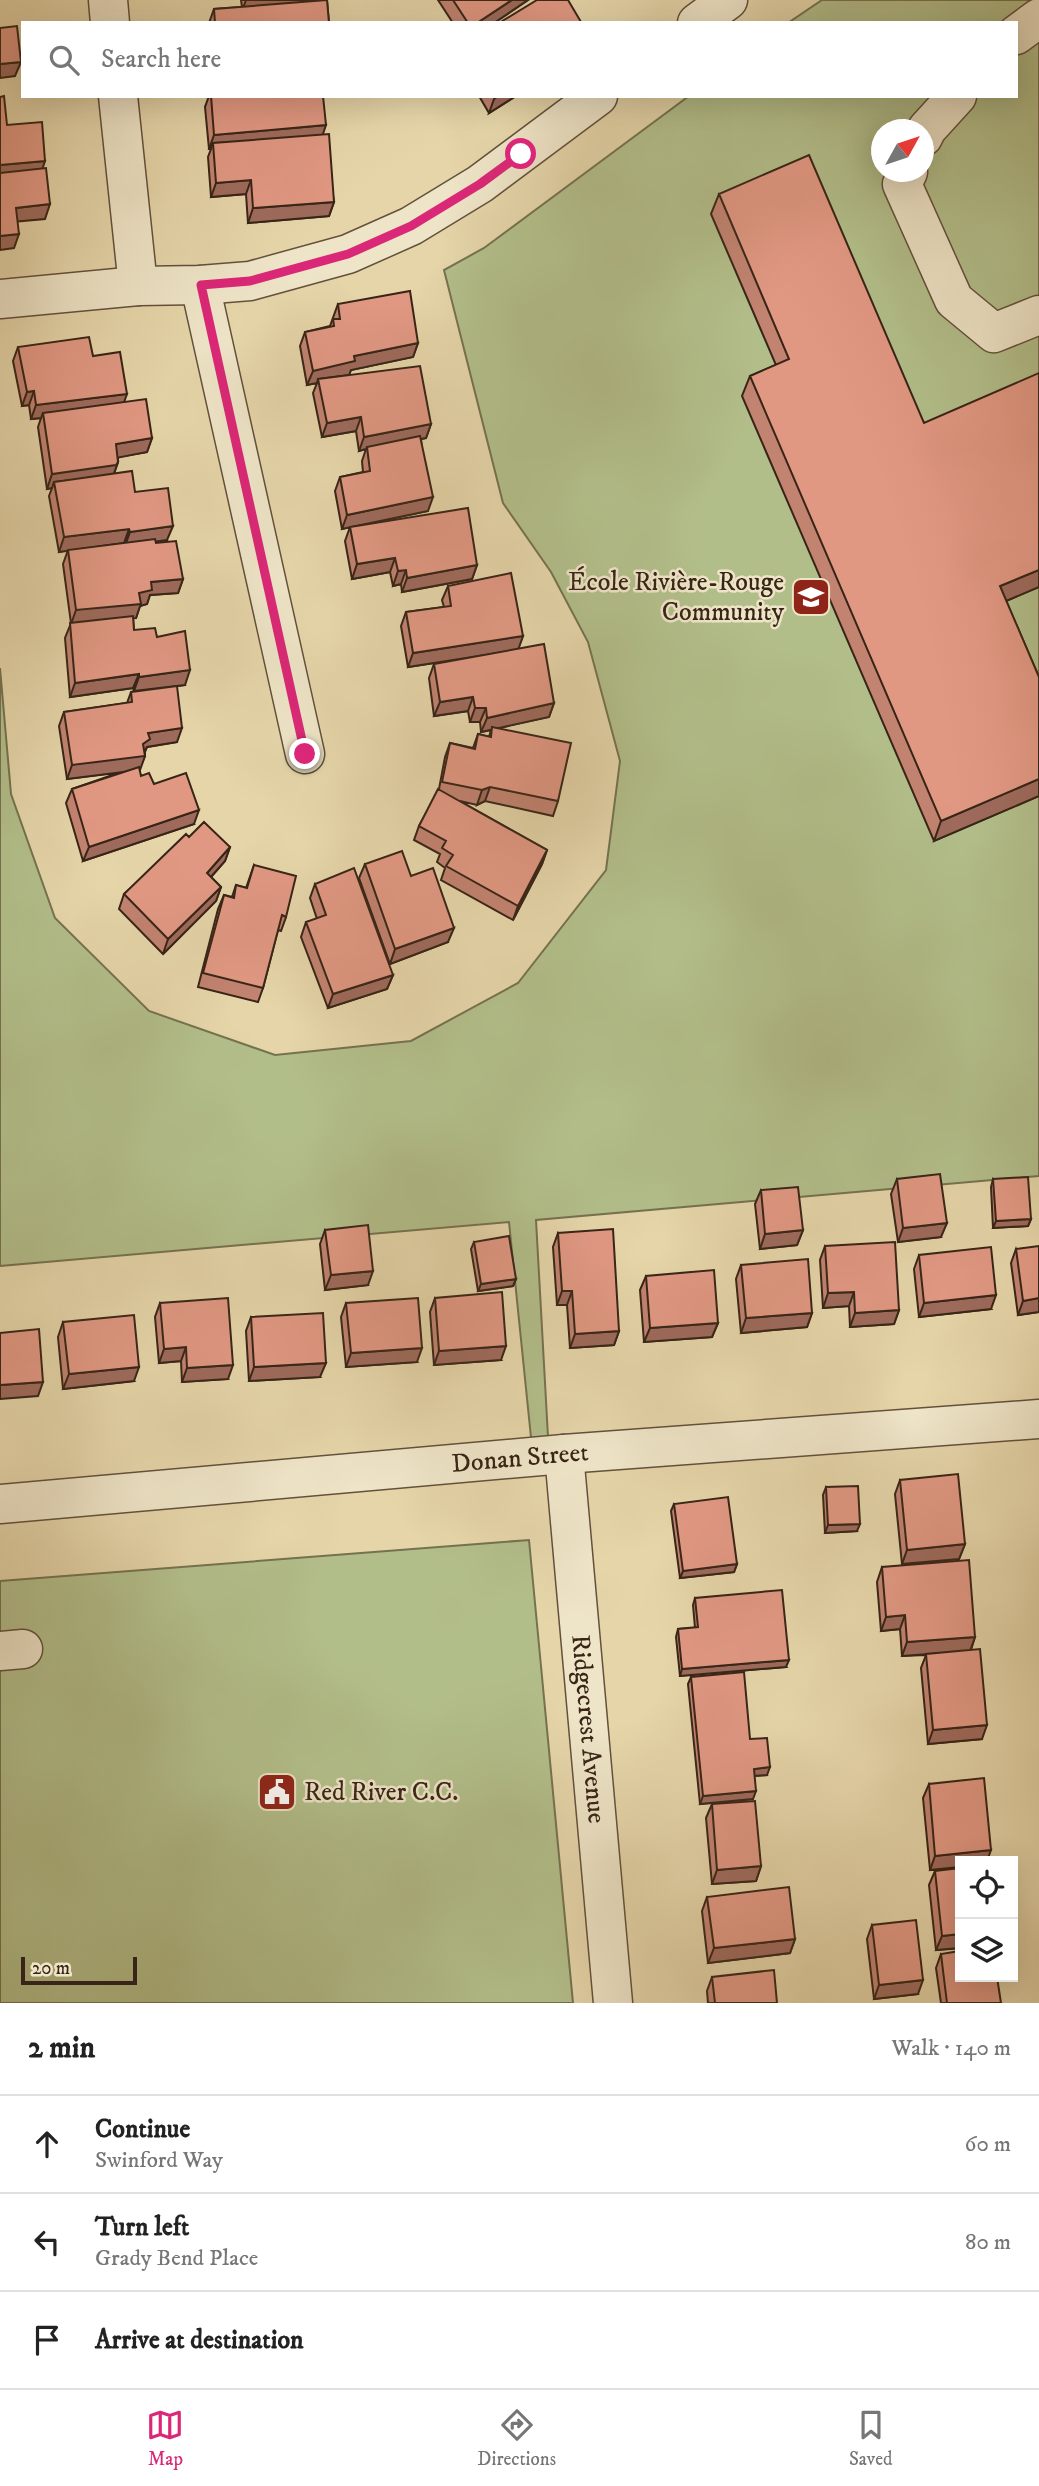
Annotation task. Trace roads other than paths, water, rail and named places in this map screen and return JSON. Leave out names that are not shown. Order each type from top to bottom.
[{"type":"street","points":[[108,0],[110,21]]},
{"type":"street","points":[[678,0],[694,21]]},
{"type":"street","points":[[699,21],[729,0]]},
{"type":"street","points":[[1018,34],[1039,18]]},
{"type":"street","points":[[118,98],[138,286]]},
{"type":"street","points":[[0,299],[138,286],[250,281],[348,254],[411,226],[480,184],[595,98]]},
{"type":"street","points":[[934,121],[955,98]]},
{"type":"street","points":[[903,182],[954,300],[994,333],[1039,315]]},
{"type":"street","points":[[201,285],[305,754]]},
{"type":"street","name":"Donan Street","points":[[0,1504],[564,1454],[1039,1419]]},
{"type":"street","name":"Ridgecrest Avenue","points":[[564,1454],[613,2003]]},
{"type":"place","name":"École Rivière-Rouge Community","points":[[811,597]]},
{"type":"place","name":"Red River C.C.","points":[[277,1792]]}]
